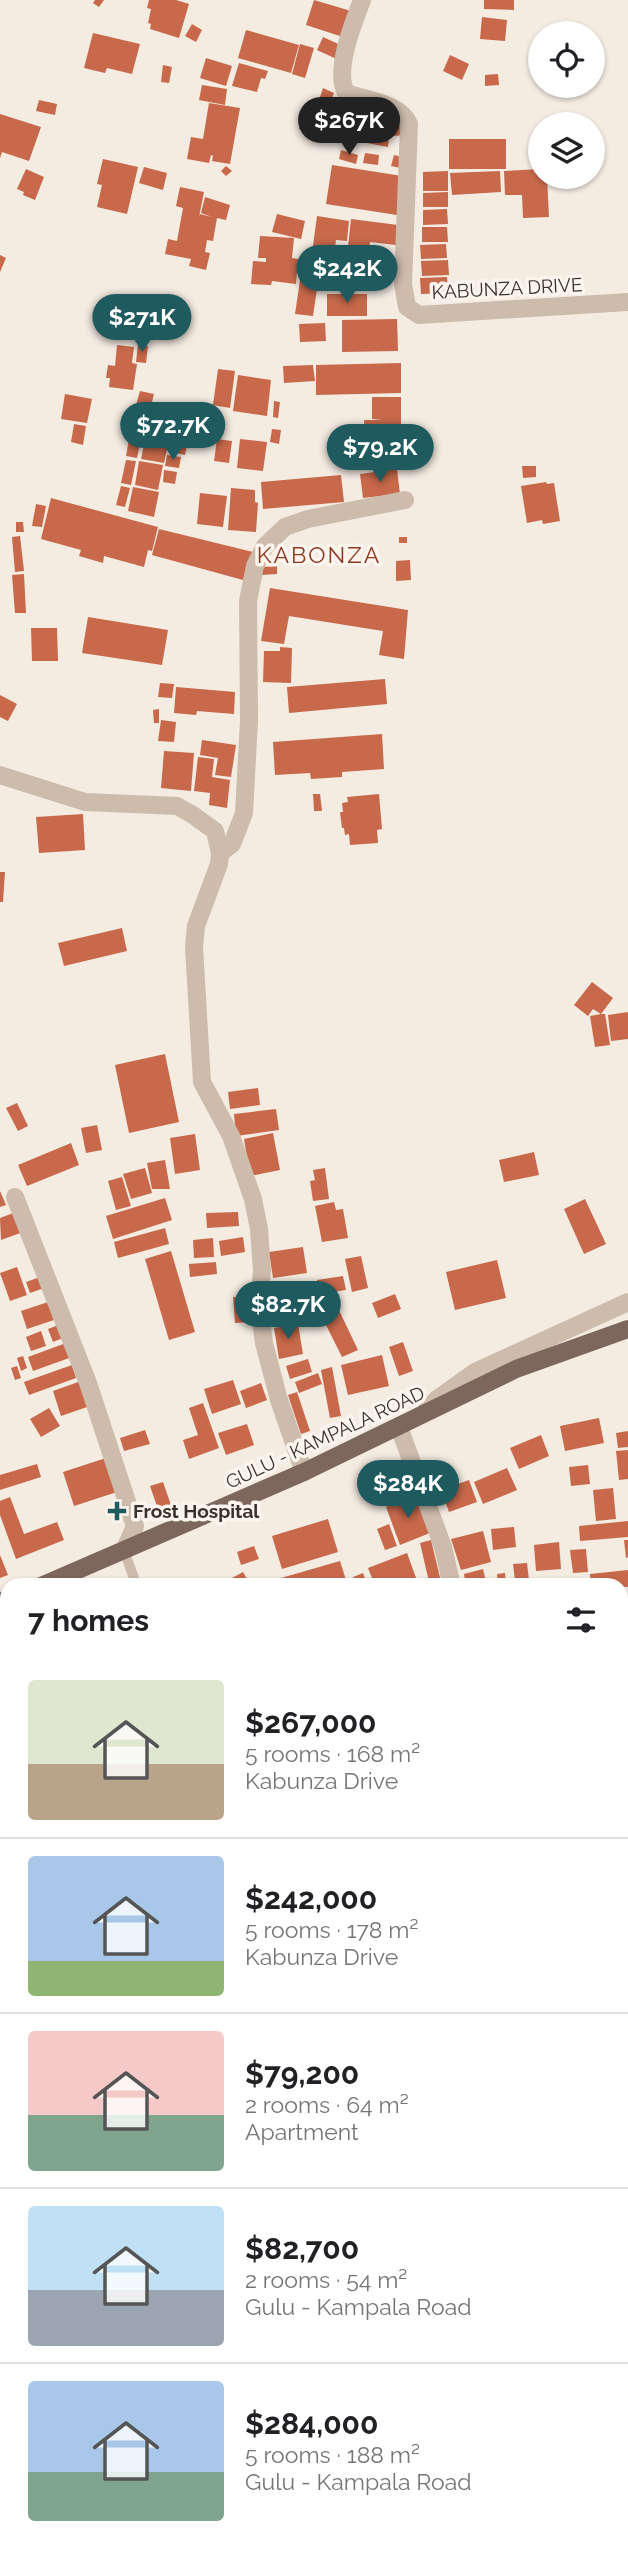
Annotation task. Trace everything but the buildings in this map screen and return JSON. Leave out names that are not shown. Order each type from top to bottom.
[{"type":"main road","name":"GULU - KAMPALA ROAD","points":[[60,1578],[304,1472],[516,1369],[628,1329]]},
{"type":"street","name":"KABUNZA DRIVE","points":[[362,0],[350,33],[342,71],[342,86],[346,93],[396,108],[406,117],[408,124],[403,284],[407,307],[419,314],[628,302]]},
{"type":"street","points":[[220,853],[232,844],[244,813],[249,721],[248,601],[255,566],[265,545],[285,527],[308,519],[405,500]]},
{"type":"street","points":[[0,775],[85,802],[177,806],[193,814],[215,831],[220,853],[219,864],[196,926],[194,947],[202,1082],[231,1136],[253,1199],[259,1229],[262,1271],[259,1305],[264,1343],[279,1400],[304,1472]]},
{"type":"street","points":[[15,1197],[88,1383],[135,1526],[124,1551]]},
{"type":"street","points":[[420,1416],[437,1399],[475,1372],[628,1302]]},
{"type":"street","points":[[399,1427],[443,1547],[450,1578]]},
{"type":"lane","points":[[124,1551],[134,1578]]},
{"type":"place","name":"Frost Hospital","points":[[117,1511]]},
{"type":"district","name":"KABONZA","points":[[319,555]]}]
